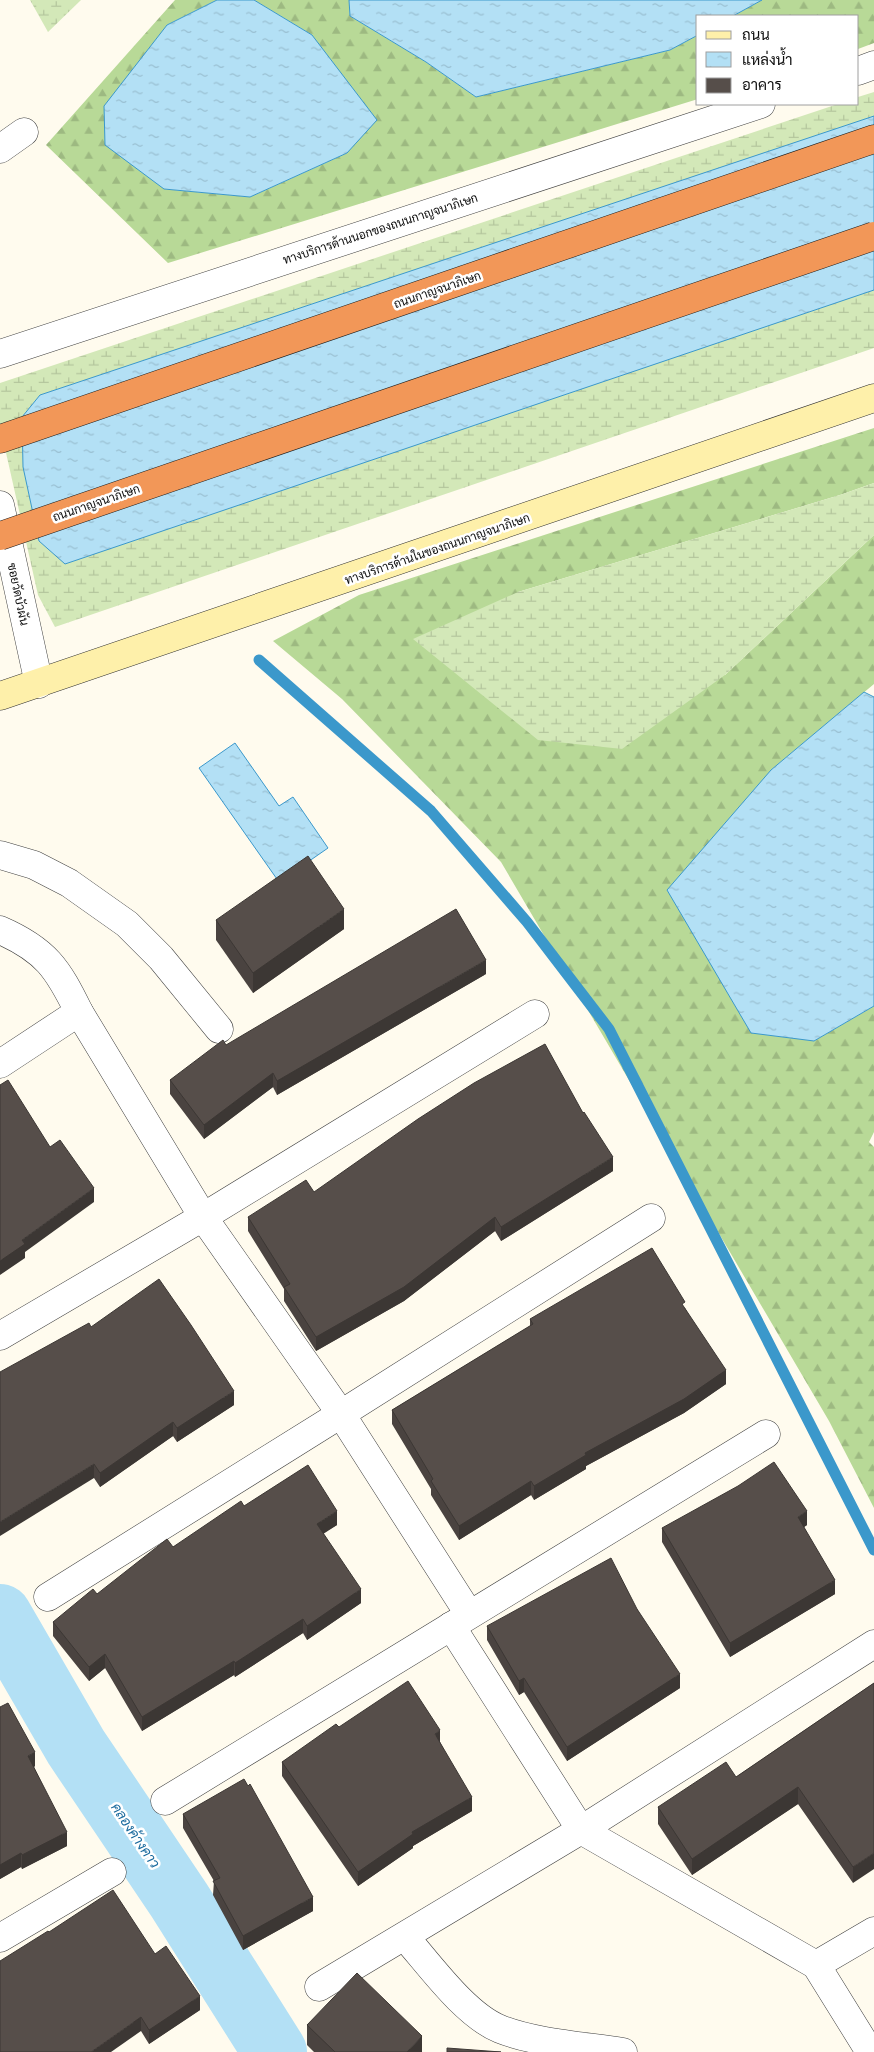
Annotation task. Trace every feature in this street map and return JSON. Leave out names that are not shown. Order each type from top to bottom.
[{"type":"highway","name":"ถนนกาญจนาภิเษก","points":[[0,439],[874,139]]},
{"type":"highway","name":"ถนนกาญจนาภิเษก","points":[[0,536],[874,236]]},
{"type":"main road","name":"ทางบริการด้านในของถนนกาญจนาภิเษก","points":[[0,696],[874,398]]},
{"type":"street","points":[[859,71],[874,65]]},
{"type":"street","name":"ทางบริการด้านนอกของถนนกาญจนาภิเษก","points":[[0,354],[758,105]]},
{"type":"street","points":[[0,149],[24,132]]},
{"type":"street","name":"ซอยวัดบัวผัน","points":[[0,505],[39,684]]},
{"type":"street","points":[[0,855],[34,865],[69,883],[126,924],[161,958],[219,1029]]},
{"type":"street","points":[[0,928],[46,958],[62,978],[79,1012],[203,1217],[341,1414],[581,1830],[816,1965],[870,2052]]},
{"type":"street","points":[[0,1064],[79,1012]]},
{"type":"street","points":[[0,1336],[203,1217],[535,1014]]},
{"type":"street","points":[[48,1597],[651,1218]]},
{"type":"street","points":[[165,1801],[766,1434]]},
{"type":"street","points":[[319,1987],[581,1830],[874,1644]]},
{"type":"street","points":[[0,1938],[112,1872]]},
{"type":"street","points":[[816,1965],[874,1930]]},
{"type":"street","points":[[404,1937],[467,2007],[498,2028],[527,2037],[623,2052]]},
{"type":"green space","points":[[30,0],[81,0],[48,32]]},
{"type":"green space","points":[[175,0],[217,0],[167,25],[164,189],[250,197],[347,153],[312,35],[254,0],[349,0],[350,16],[426,62],[476,97],[670,50],[696,36],[696,100],[168,263],[46,145]]},
{"type":"green space","points":[[762,0],[874,0],[874,43],[859,49],[859,15],[735,15]]},
{"type":"green space","points":[[874,92],[874,348],[55,627],[38,595],[0,426],[0,383],[835,105],[859,105],[859,97]]},
{"type":"green space","points":[[874,428],[874,483],[840,495],[518,592],[725,675],[874,535],[874,684],[771,770],[814,1041],[874,1006],[874,1132],[869,1142],[874,1147],[874,1508],[829,1421],[501,862],[342,699],[273,641],[359,595]]},
{"type":"green space","points":[[874,483],[874,535],[725,675],[622,749],[538,740],[413,639],[518,592],[840,495]]},
{"type":"water","points":[[217,0],[254,0],[312,35],[377,120],[347,153],[250,197],[164,189],[105,145],[104,106],[167,25]]},
{"type":"water","points":[[349,0],[762,0],[735,15],[696,15],[696,36],[670,50],[476,97],[426,62],[350,16]]},
{"type":"water","points":[[874,116],[874,290],[65,564],[39,541],[23,467],[22,417],[40,395]]},
{"type":"water","points":[[864,692],[874,697],[874,1006],[814,1041],[751,1033],[667,890],[771,770]]},
{"type":"water","points":[[235,743],[279,806],[293,797],[328,848],[279,882],[199,768]]},
{"type":"building","points":[[308,856],[344,909],[253,973],[216,920]]},
{"type":"building","points":[[456,909],[486,960],[277,1081],[273,1073],[204,1125],[170,1080],[223,1040],[226,1045]]},
{"type":"building","points":[[545,1044],[583,1113],[613,1157],[501,1227],[495,1217],[404,1287],[316,1337],[284,1287],[290,1284],[248,1217],[306,1180],[314,1192],[418,1119],[474,1083]]},
{"type":"building","points":[[8,1080],[50,1147],[60,1140],[94,1188],[22,1240],[25,1244],[0,1261],[0,1085]]},
{"type":"building","points":[[652,1248],[685,1302],[682,1304],[726,1370],[684,1399],[585,1453],[586,1455],[534,1486],[531,1481],[459,1526],[431,1481],[433,1479],[392,1410],[533,1324],[530,1319]]},
{"type":"building","points":[[159,1279],[234,1391],[177,1428],[173,1422],[100,1473],[94,1464],[0,1522],[0,1372],[89,1323],[91,1327]]},
{"type":"building","points":[[774,1462],[807,1511],[798,1517],[835,1580],[730,1643],[662,1528],[738,1486]]},
{"type":"building","points":[[308,1465],[337,1511],[317,1524],[361,1589],[307,1626],[303,1619],[235,1663],[234,1661],[142,1717],[105,1654],[89,1667],[53,1622],[93,1589],[97,1594],[167,1539],[173,1547],[241,1501],[244,1506]]},
{"type":"building","points":[[611,1558],[637,1609],[680,1674],[567,1747],[524,1678],[519,1681],[487,1626]]},
{"type":"building","points":[[408,1681],[440,1730],[435,1734],[472,1797],[412,1832],[413,1834],[358,1872],[282,1762],[336,1724],[339,1727]]},
{"type":"building","points":[[874,1683],[874,1853],[853,1867],[798,1787],[692,1859],[658,1807],[726,1762],[736,1777]]},
{"type":"building","points":[[8,1703],[35,1752],[28,1756],[67,1832],[0,1865],[0,1707]]},
{"type":"building","points":[[244,1779],[248,1786],[250,1784],[313,1897],[243,1936],[213,1881],[220,1878],[183,1814]]},
{"type":"building","points":[[113,1890],[155,1954],[166,1946],[200,1996],[149,2030],[141,2017],[91,2052],[0,2052],[0,1961],[49,1932]]},
{"type":"building","points":[[357,1973],[422,2036],[407,2052],[335,2052],[307,2025]]},
{"type":"building","points":[[447,2048],[501,2052],[447,2052]]},
{"type":"waterway","points":[[259,660],[431,811],[527,922],[609,1029],[874,1550]]},
{"type":"waterway","name":"คลองค้างคาว","points":[[0,1616],[76,1747],[179,1900],[275,2052]]}]
